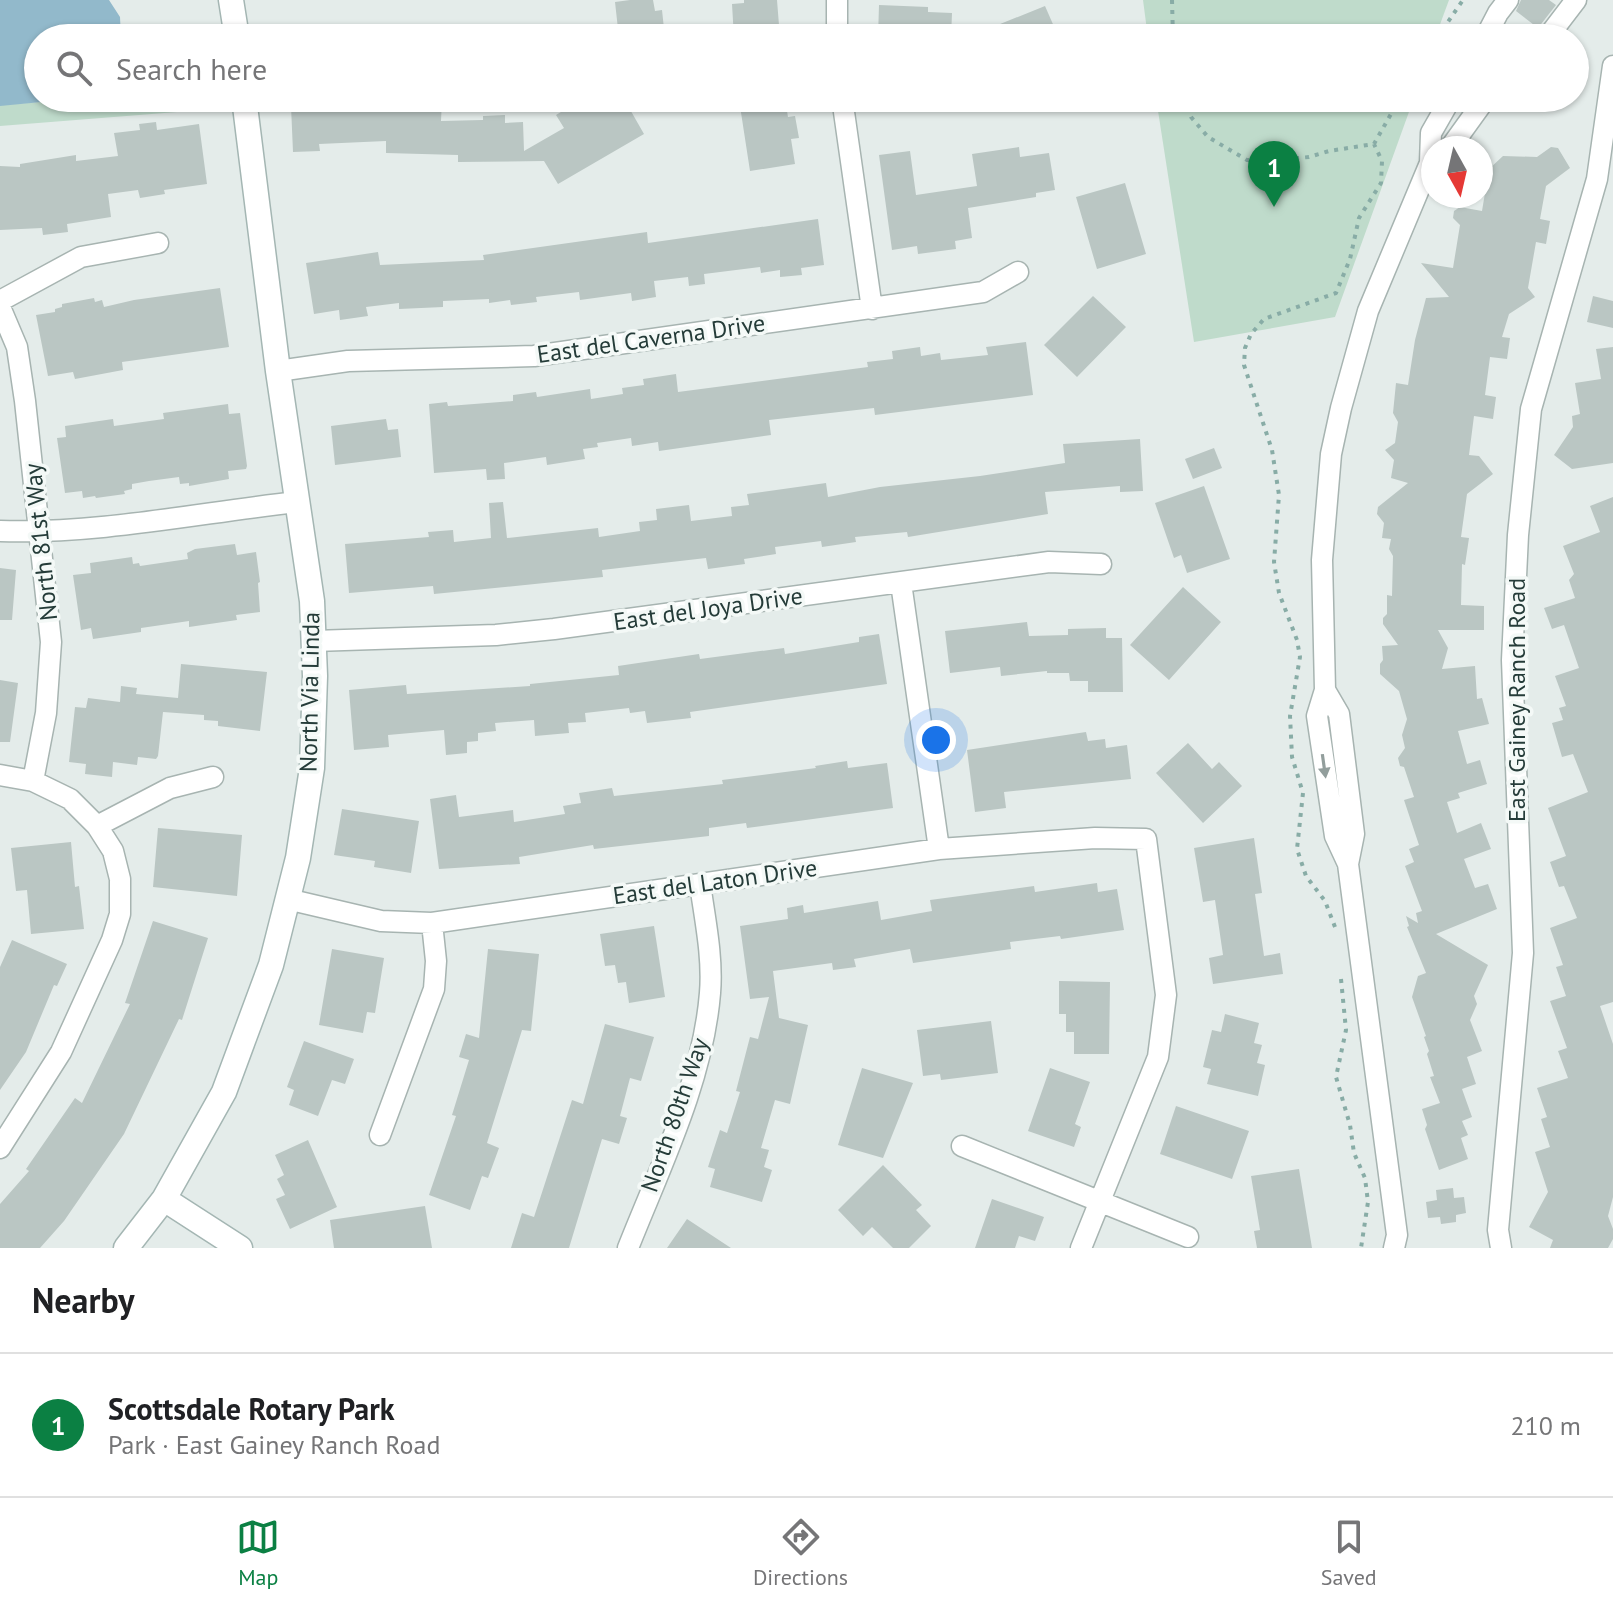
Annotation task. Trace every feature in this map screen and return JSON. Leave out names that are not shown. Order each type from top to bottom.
[{"type":"street","points":[[231,0],[235,24]]},
{"type":"street","points":[[837,0],[837,24]]},
{"type":"street","points":[[1496,24],[1508,0]]},
{"type":"street","points":[[1558,24],[1576,0]]},
{"type":"street","name":"East Gainey Ranch Road","points":[[1501,1248],[1498,1230],[1523,953],[1512,660],[1518,535],[1531,409],[1597,179],[1613,66]]},
{"type":"street","name":"North Via Linda","points":[[126,1248],[164,1199],[224,1092],[271,965],[298,858],[312,768],[315,676],[312,601],[278,371],[246,112]]},
{"type":"street","points":[[844,112],[872,309]]},
{"type":"street","points":[[1431,136],[1443,112]]},
{"type":"street","points":[[1459,136],[1476,112]]},
{"type":"street","points":[[1398,1244],[1348,864],[1335,836],[1317,716],[1325,690],[1322,560],[1331,454],[1368,311],[1421,186]]},
{"type":"street","name":"North 81st Way","points":[[33,781],[46,713],[51,642],[17,347],[0,304],[81,257],[158,243]]},
{"type":"street","name":"East del Caverna Drive","points":[[278,371],[348,361],[534,356],[983,292],[1018,272]]},
{"type":"street","points":[[0,531],[95,528],[297,502]]},
{"type":"street","name":"East del Joya Drive","points":[[314,641],[496,635],[1049,562],[1101,564]]},
{"type":"street","points":[[901,583],[939,849]]},
{"type":"street","points":[[0,775],[33,781],[70,799],[97,826],[113,851],[120,879],[120,914],[112,940],[61,1052],[0,1148]]},
{"type":"street","points":[[97,826],[170,788],[213,777]]},
{"type":"street","name":"East del Laton Drive","points":[[287,899],[381,921],[432,923],[939,849],[1095,838],[1146,839],[1166,995],[1163,1029],[1158,1057],[1101,1201]]},
{"type":"street","name":"North 80th Way","points":[[628,1248],[685,1101],[702,1045],[711,992],[708,938],[700,884]]},
{"type":"street","points":[[380,1135],[434,989],[436,961],[432,923]]},
{"type":"street","points":[[962,1146],[1188,1237]]},
{"type":"street","points":[[164,1199],[240,1248]]},
{"type":"street","points":[[1081,1248],[1101,1201]]},
{"type":"path","points":[[1172,0],[1173,24]]},
{"type":"path","points":[[1447,24],[1463,0]]},
{"type":"path","points":[[1189,112],[1208,137],[1247,160],[1278,160],[1374,144],[1392,112]]},
{"type":"green space","points":[[1143,0],[1449,0],[1440,24],[1146,24]]},
{"type":"green space","points":[[24,103],[24,112],[177,112],[0,126],[0,105]]},
{"type":"green space","points":[[1158,112],[1409,112],[1335,317],[1194,342]]},
{"type":"water","points":[[0,0],[109,0],[120,17],[120,24],[24,24],[24,104],[0,106]]},
{"type":"building","points":[[653,0],[655,11],[662,10],[664,24],[617,24],[615,2]]},
{"type":"building","points":[[744,0],[777,0],[779,24],[733,24],[732,4],[744,3]]},
{"type":"building","points":[[1521,0],[1549,0],[1556,5],[1541,24],[1533,24],[1516,11]]},
{"type":"building","points":[[879,5],[928,7],[928,12],[952,13],[952,24],[878,24]]},
{"type":"building","points":[[1045,6],[1053,24],[1000,24]]},
{"type":"building","points":[[291,112],[441,112],[441,121],[483,120],[483,116],[505,115],[505,123],[523,122],[524,151],[564,128],[556,115],[561,112],[631,112],[644,134],[558,184],[544,161],[458,162],[458,155],[386,153],[386,141],[319,144],[320,151],[293,152]]},
{"type":"building","points":[[741,112],[787,112],[788,117],[795,116],[799,138],[791,139],[795,164],[750,171]]},
{"type":"building","points":[[156,122],[157,130],[199,124],[207,184],[164,190],[165,194],[140,198],[138,190],[108,194],[111,217],[67,224],[68,232],[43,235],[42,228],[0,230],[0,166],[20,167],[20,164],[76,155],[76,161],[118,156],[114,133],[140,130],[139,124]]},
{"type":"building","points":[[1019,147],[1020,157],[1049,153],[1055,190],[1036,193],[1036,197],[968,208],[972,238],[955,241],[956,249],[918,254],[917,246],[892,250],[879,155],[910,151],[916,195],[977,186],[972,154]]},
{"type":"building","points":[[1551,147],[1558,148],[1570,168],[1546,186],[1540,219],[1550,221],[1546,244],[1536,242],[1528,288],[1535,297],[1509,314],[1502,337],[1510,338],[1507,359],[1490,357],[1485,395],[1496,397],[1493,419],[1474,416],[1469,455],[1479,456],[1493,474],[1467,494],[1461,537],[1469,538],[1465,565],[1462,564],[1461,605],[1484,606],[1484,630],[1438,630],[1448,648],[1442,669],[1475,666],[1477,699],[1482,698],[1489,724],[1458,731],[1467,764],[1480,760],[1487,784],[1458,793],[1460,798],[1447,802],[1457,833],[1481,823],[1491,849],[1464,859],[1475,888],[1488,884],[1497,909],[1436,934],[1488,965],[1474,996],[1477,1004],[1470,1020],[1482,1051],[1467,1057],[1476,1084],[1462,1089],[1472,1117],[1462,1121],[1468,1135],[1461,1138],[1468,1159],[1439,1170],[1425,1129],[1427,1125],[1422,1109],[1440,1103],[1430,1077],[1434,1076],[1427,1054],[1426,1036],[1412,997],[1418,976],[1426,973],[1407,927],[1406,916],[1418,923],[1416,913],[1422,911],[1405,866],[1414,862],[1409,849],[1419,845],[1404,800],[1414,797],[1398,758],[1405,748],[1402,735],[1407,719],[1399,691],[1380,674],[1382,646],[1398,645],[1383,624],[1387,614],[1387,595],[1392,596],[1393,556],[1389,549],[1391,539],[1382,538],[1384,523],[1377,514],[1378,507],[1408,483],[1391,478],[1394,460],[1385,450],[1395,443],[1398,422],[1393,413],[1396,383],[1408,385],[1426,298],[1449,297],[1421,263],[1453,268],[1460,225],[1453,218],[1454,211],[1458,208],[1482,211],[1482,208],[1493,208],[1493,165],[1503,156],[1537,157]]},
{"type":"building","points":[[1125,183],[1146,254],[1097,269],[1076,197]]},
{"type":"building","points":[[818,219],[824,265],[801,268],[802,275],[780,277],[780,270],[761,273],[760,267],[704,274],[705,284],[689,286],[688,277],[654,281],[656,297],[632,301],[631,293],[580,300],[579,292],[536,297],[537,302],[511,305],[510,300],[489,303],[489,299],[443,301],[443,307],[399,309],[399,303],[366,307],[368,316],[340,320],[339,310],[314,314],[306,263],[378,252],[380,265],[484,260],[483,255],[647,232],[648,243]]},
{"type":"building","points":[[220,288],[229,347],[122,362],[123,370],[75,379],[73,372],[48,376],[36,315],[55,312],[62,304],[94,298],[95,302],[102,300],[104,307]]},
{"type":"building","points":[[1093,296],[1126,327],[1077,377],[1044,345]]},
{"type":"building","points":[[1593,296],[1613,301],[1613,328],[1587,322]]},
{"type":"building","points":[[1026,342],[1033,395],[875,415],[874,408],[769,420],[771,435],[659,451],[658,442],[632,446],[631,438],[597,443],[598,447],[583,449],[585,459],[547,465],[546,457],[504,463],[505,479],[487,480],[486,469],[434,473],[429,404],[447,402],[448,406],[513,401],[513,395],[536,392],[537,397],[590,389],[591,399],[623,394],[622,388],[644,385],[643,379],[676,374],[678,392],[868,367],[867,362],[893,359],[892,351],[920,347],[921,356],[940,353],[941,360],[988,355],[986,347]]},
{"type":"building","points":[[1613,347],[1613,463],[1572,469],[1554,455],[1573,427],[1572,416],[1580,414],[1575,383],[1601,379],[1596,349]]},
{"type":"building","points":[[228,404],[229,414],[240,413],[247,466],[246,469],[228,471],[229,479],[189,486],[189,483],[180,484],[179,477],[149,481],[132,484],[132,489],[124,491],[125,494],[96,498],[83,498],[82,491],[65,493],[57,438],[66,437],[65,426],[113,419],[114,426],[164,419],[163,413]]},
{"type":"building","points":[[386,419],[388,430],[398,429],[401,457],[335,465],[331,426]]},
{"type":"building","points":[[1140,439],[1143,491],[1120,492],[1120,486],[1045,492],[1048,514],[908,537],[907,532],[855,537],[856,542],[822,547],[821,541],[775,547],[776,554],[744,559],[745,564],[708,569],[706,558],[602,570],[603,577],[434,594],[433,586],[349,593],[345,544],[429,537],[428,532],[453,530],[454,542],[491,538],[489,503],[503,502],[507,538],[598,528],[599,537],[640,531],[639,522],[657,520],[656,509],[689,505],[691,521],[732,516],[731,507],[749,505],[747,494],[826,483],[828,497],[880,487],[980,476],[1065,463],[1063,444]]},
{"type":"building","points":[[1214,448],[1222,468],[1193,479],[1185,459]]},
{"type":"building","points":[[1204,486],[1230,559],[1187,573],[1181,555],[1174,558],[1155,503]]},
{"type":"building","points":[[1613,497],[1613,1002],[1600,1006],[1613,1044],[1613,1197],[1608,1216],[1613,1239],[1608,1248],[1550,1248],[1553,1240],[1529,1227],[1548,1192],[1535,1152],[1550,1147],[1541,1119],[1547,1117],[1537,1088],[1568,1078],[1558,1051],[1567,1048],[1550,1001],[1566,996],[1556,967],[1563,965],[1550,928],[1577,918],[1564,886],[1559,887],[1550,862],[1566,856],[1548,808],[1588,792],[1573,754],[1562,757],[1552,723],[1563,720],[1559,708],[1566,706],[1555,676],[1579,668],[1564,625],[1552,629],[1544,608],[1575,598],[1569,580],[1574,574],[1563,546],[1600,532],[1590,506]]},
{"type":"building","points":[[235,544],[237,555],[256,552],[260,612],[236,615],[237,620],[189,627],[189,621],[93,639],[91,628],[81,630],[73,575],[91,573],[90,563],[132,557],[133,564],[139,563],[140,566],[188,559],[187,553],[195,549]]},
{"type":"building","points":[[0,568],[16,570],[12,620],[0,620]]},
{"type":"building","points":[[1183,587],[1221,622],[1169,680],[1130,645]]},
{"type":"building","points":[[1027,622],[1029,636],[1068,635],[1068,629],[1106,628],[1106,638],[1122,638],[1123,692],[1088,692],[1088,681],[1070,681],[1069,673],[1047,671],[1001,676],[1000,667],[950,673],[945,631]]},
{"type":"building","points":[[879,634],[887,684],[690,712],[691,718],[647,723],[645,711],[630,713],[629,708],[585,713],[586,722],[568,723],[569,733],[535,736],[534,720],[495,723],[496,731],[478,733],[478,741],[467,742],[467,753],[446,755],[444,730],[388,735],[389,747],[354,750],[349,690],[406,685],[407,694],[530,686],[619,675],[618,666],[699,654],[700,659],[784,648],[785,654],[859,642],[859,637]]},
{"type":"building","points":[[181,664],[267,672],[260,731],[218,726],[218,721],[204,720],[204,715],[163,712],[156,759],[138,757],[137,765],[113,762],[112,777],[85,774],[86,764],[69,762],[75,707],[86,708],[88,698],[120,702],[121,686],[137,688],[136,694],[178,698]]},
{"type":"building","points":[[0,680],[18,683],[10,742],[0,742]]},
{"type":"building","points":[[1086,732],[1088,741],[1105,739],[1106,748],[1127,745],[1131,779],[1004,792],[1006,808],[975,812],[967,750]]},
{"type":"building","points":[[1188,743],[1212,769],[1219,762],[1242,786],[1203,823],[1156,773]]},
{"type":"building","points":[[847,761],[848,768],[887,763],[893,808],[747,828],[746,823],[709,828],[709,836],[594,849],[593,845],[519,857],[520,864],[439,869],[430,799],[456,795],[459,817],[513,810],[514,822],[565,814],[563,806],[581,803],[579,793],[612,788],[614,796],[723,784],[722,780]]},
{"type":"building","points":[[342,809],[419,821],[411,873],[374,867],[375,861],[334,855]]},
{"type":"building","points":[[158,828],[242,835],[237,896],[153,887]]},
{"type":"building","points":[[1254,838],[1262,893],[1255,894],[1264,956],[1280,953],[1283,974],[1213,984],[1209,958],[1223,955],[1215,900],[1203,902],[1194,848]]},
{"type":"building","points":[[71,842],[75,887],[79,886],[84,929],[31,934],[27,890],[16,891],[11,848]]},
{"type":"building","points":[[1097,883],[1098,892],[1117,889],[1124,930],[1010,942],[1011,949],[913,963],[910,949],[854,959],[856,967],[833,970],[832,963],[773,971],[779,1018],[808,1025],[790,1104],[775,1100],[761,1148],[769,1150],[764,1167],[772,1170],[762,1202],[710,1187],[715,1169],[708,1167],[720,1130],[727,1133],[740,1092],[736,1091],[750,1037],[758,1039],[769,997],[750,999],[740,926],[788,919],[787,908],[803,905],[804,913],[878,901],[881,920],[932,911],[930,900],[1034,886],[1035,892]]},
{"type":"building","points":[[153,921],[208,938],[182,1020],[179,1019],[124,1134],[64,1221],[40,1248],[0,1248],[0,1204],[29,1171],[26,1169],[75,1098],[82,1103],[130,1004],[125,1003]]},
{"type":"building","points":[[654,926],[665,997],[629,1003],[626,982],[618,983],[615,965],[605,966],[600,934]]},
{"type":"building","points":[[12,940],[67,964],[57,986],[54,985],[26,1052],[0,1090],[0,967]]},
{"type":"building","points":[[332,949],[384,958],[375,1013],[367,1012],[363,1033],[319,1025]]},
{"type":"building","points":[[488,949],[539,954],[531,1031],[522,1030],[487,1143],[499,1148],[488,1178],[482,1176],[470,1210],[429,1195],[456,1116],[452,1115],[469,1060],[459,1057],[466,1034],[479,1038]]},
{"type":"building","points":[[1059,981],[1110,982],[1109,1054],[1074,1054],[1074,1032],[1066,1032],[1066,1014],[1059,1014]]},
{"type":"building","points":[[1225,1014],[1259,1023],[1254,1043],[1262,1045],[1257,1063],[1265,1065],[1258,1096],[1207,1084],[1211,1069],[1203,1067],[1212,1030],[1221,1032]]},
{"type":"building","points":[[991,1021],[998,1073],[941,1080],[940,1074],[923,1076],[917,1030]]},
{"type":"building","points":[[605,1024],[654,1037],[641,1081],[630,1078],[620,1116],[627,1118],[619,1144],[602,1139],[569,1248],[511,1248],[522,1213],[534,1217],[572,1100],[583,1104]]},
{"type":"building","points":[[304,1041],[354,1059],[345,1084],[332,1080],[318,1116],[289,1105],[294,1090],[287,1087]]},
{"type":"building","points":[[862,1068],[913,1083],[883,1158],[838,1145]]},
{"type":"building","points":[[1050,1068],[1090,1082],[1075,1124],[1081,1127],[1074,1147],[1028,1131]]},
{"type":"building","points":[[1176,1106],[1249,1131],[1232,1179],[1160,1154]]},
{"type":"building","points":[[308,1140],[337,1207],[290,1229],[276,1199],[285,1195],[277,1179],[284,1175],[275,1155]]},
{"type":"building","points":[[883,1165],[922,1205],[916,1210],[931,1226],[909,1248],[893,1248],[872,1227],[863,1236],[838,1210]]},
{"type":"building","points":[[1299,1169],[1312,1248],[1257,1248],[1254,1231],[1260,1230],[1251,1176]]},
{"type":"building","points":[[1453,1188],[1454,1198],[1464,1197],[1466,1213],[1456,1215],[1456,1222],[1441,1224],[1440,1217],[1428,1218],[1426,1202],[1437,1200],[1436,1190]]},
{"type":"building","points":[[992,1199],[1044,1217],[1035,1241],[1019,1236],[1015,1248],[975,1248]]},
{"type":"building","points":[[425,1206],[432,1248],[334,1248],[330,1220]]},
{"type":"building","points":[[687,1219],[731,1248],[667,1248]]},
{"type":"place","name":"Scottsdale Rotary Park","points":[[1274,207]]}]
